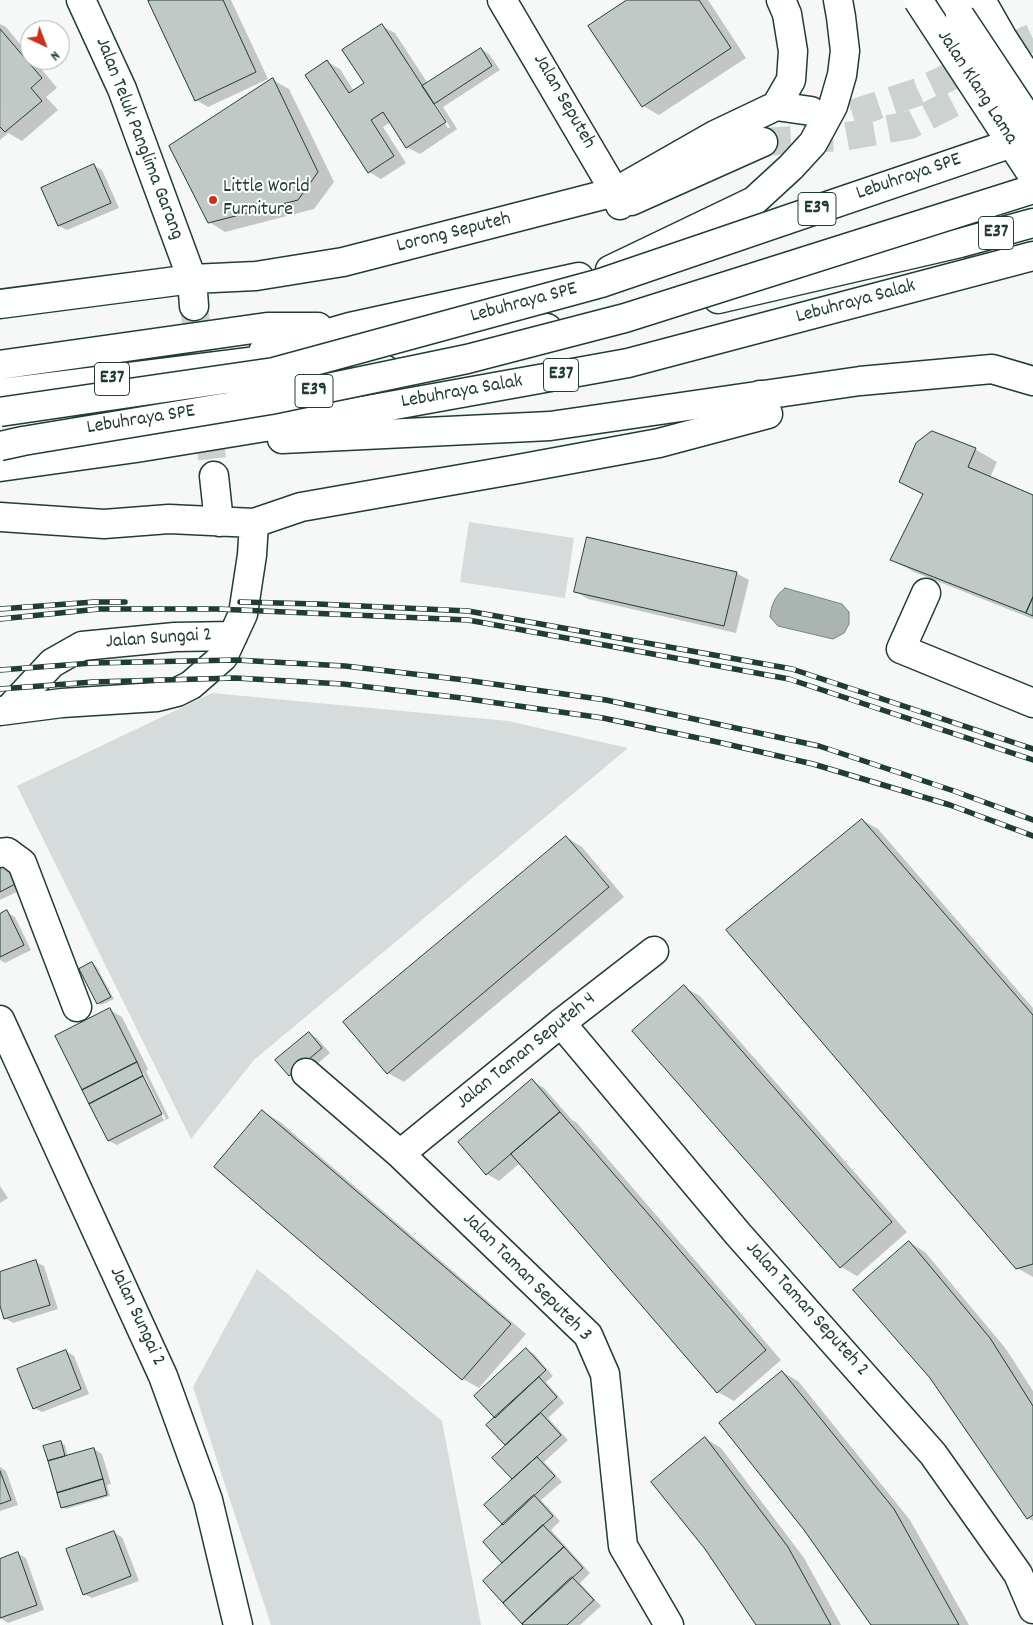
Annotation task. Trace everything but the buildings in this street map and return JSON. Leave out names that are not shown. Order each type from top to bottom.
[{"type":"main road","name":"Jalan Teluk Panglima Garang","points":[[81,0],[122,89],[192,279],[194,306]]},
{"type":"main road","name":"Jalan Seputeh","points":[[502,0],[618,199]]},
{"type":"main road","points":[[782,0],[787,14],[794,51],[791,80],[776,106],[811,111]]},
{"type":"main road","points":[[610,270],[754,201],[791,167],[813,143],[832,106],[842,75],[845,51],[838,0]]},
{"type":"main road","name":"Jalan Klang Lama","points":[[918,0],[1033,176]]},
{"type":"main road","points":[[932,0],[1030,141]]},
{"type":"main road","points":[[951,0],[1030,141]]},
{"type":"main road","points":[[980,0],[1033,85]]},
{"type":"main road","name":"Lorong Seputeh","points":[[0,304],[192,279],[256,276],[342,262],[618,199],[715,135],[776,106]]},
{"type":"main road","points":[[715,135],[715,145],[722,153],[734,156]]},
{"type":"main road","points":[[224,364],[350,327],[610,270],[700,248],[952,160],[1030,141]]},
{"type":"main road","name":"Lebuhraya SPE","points":[[0,412],[274,372],[601,283],[1030,141]]},
{"type":"main road","points":[[618,199],[734,156],[764,142]]},
{"type":"main road","name":"Lebuhraya SPE","points":[[0,446],[23,440],[270,400],[467,359],[625,318],[1033,189]]},
{"type":"main road","name":"E37","points":[[0,393],[224,364],[514,333],[730,297],[960,243],[1033,222]]},
{"type":"main road","name":"Lebuhraya Salak","points":[[0,467],[136,448],[345,414],[628,363],[1033,256]]},
{"type":"main road","points":[[0,365],[267,327],[350,327]]},
{"type":"main road","points":[[136,448],[550,426],[860,381],[992,369],[1033,362]]},
{"type":"main road","points":[[992,369],[1033,381]]},
{"type":"main road","points":[[0,517],[104,524],[169,519],[254,524],[301,506],[518,470],[660,443],[768,414],[760,395]]},
{"type":"main road","points":[[214,476],[219,522]]},
{"type":"main road","points":[[232,636],[243,614],[252,556],[254,524]]},
{"type":"main road","points":[[926,593],[901,649],[1033,702]]},
{"type":"main road","name":"Jalan Sungai 2","points":[[232,636],[223,657],[191,685],[177,692],[157,697],[62,703],[5,710],[52,663],[82,646],[175,637],[232,636]]},
{"type":"main road","points":[[0,853],[7,852],[22,863],[77,1007]]},
{"type":"main road","name":"Jalan Taman Seputeh 4","points":[[400,1154],[561,1023],[654,952]]},
{"type":"main road","name":"Jalan Sungai 2","points":[[0,1020],[163,1376],[208,1500],[238,1625]]},
{"type":"main road","name":"Jalan Taman Seputeh 2","points":[[561,1023],[738,1234],[933,1454],[1018,1574],[1033,1610]]},
{"type":"main road","name":"Jalan Taman Seputeh 3","points":[[306,1073],[400,1154],[588,1335],[605,1374],[623,1546],[669,1625]]},
{"type":"shaded area","points":[[469,522],[574,538],[565,598],[460,582]]},
{"type":"shaded area","points":[[785,588],[842,604],[849,612],[849,624],[844,633],[833,639],[778,626],[770,617],[776,598]]},
{"type":"shaded area","points":[[212,693],[508,721],[628,748],[254,1060],[191,1139],[17,786]]},
{"type":"shaded area","points":[[257,1269],[442,1421],[481,1625],[271,1625],[193,1387]]},
{"type":"tunnel","points":[[811,111],[846,116],[918,92],[1033,37]]},
{"type":"tunnel","points":[[763,142],[843,137],[910,125],[998,80]]},
{"type":"tunnel","points":[[194,306],[214,476]]},
{"type":"railway","points":[[0,609],[94,602],[125,602]]},
{"type":"railway","points":[[240,602],[468,611],[792,669],[1033,749]]},
{"type":"railway","points":[[0,619],[99,609],[217,609],[468,620],[789,679],[1033,760]]},
{"type":"railway","points":[[0,670],[92,663],[236,660],[345,666],[465,680],[606,700],[819,746],[954,791],[1033,820]]},
{"type":"railway","points":[[0,689],[93,682],[235,678],[343,684],[462,698],[603,718],[813,764],[950,805],[1033,836]]},
{"type":"place","name":"Little World Furniture","points":[[213,200]]}]
